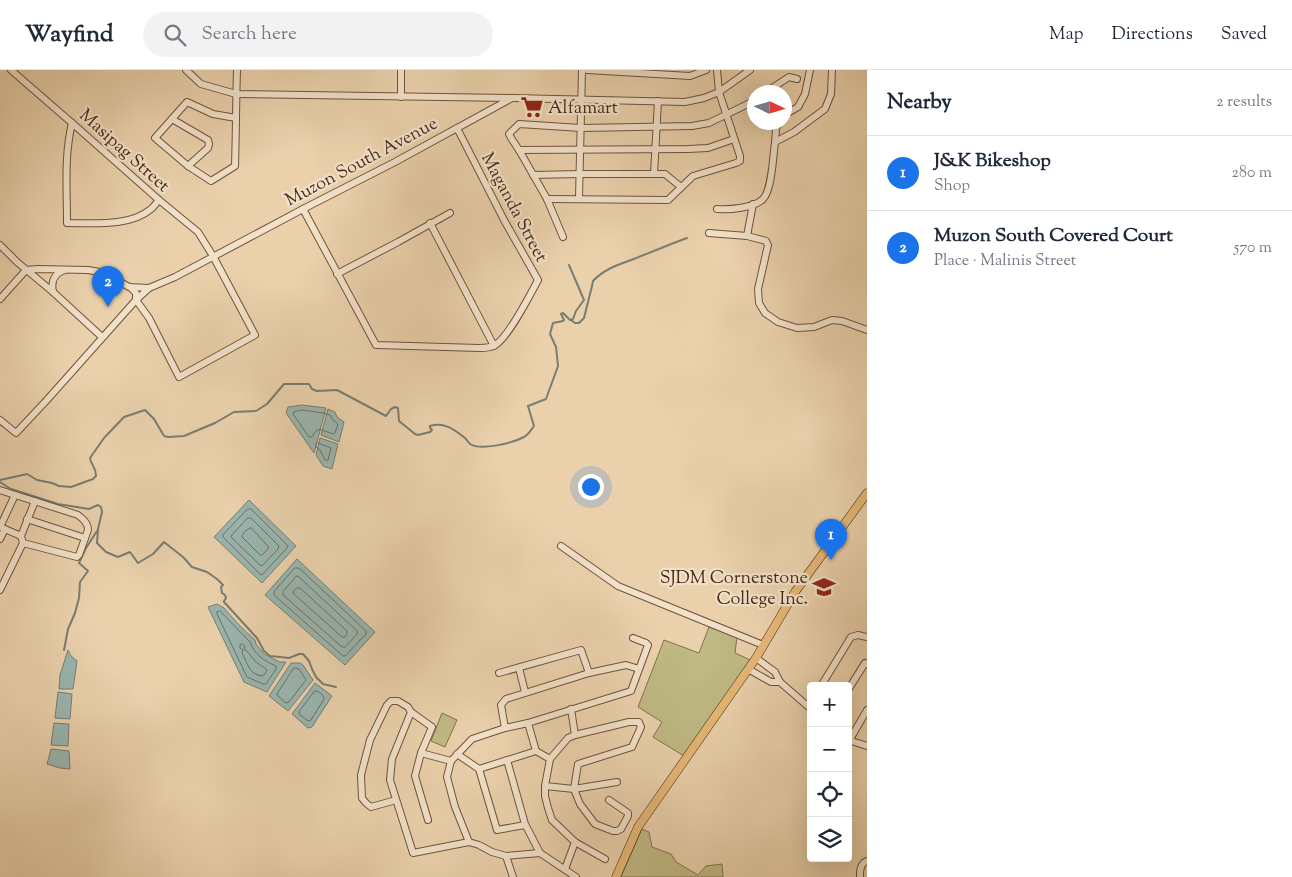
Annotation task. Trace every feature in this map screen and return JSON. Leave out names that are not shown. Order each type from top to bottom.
[{"type":"main road","points":[[616,877],[638,827],[756,658],[794,592],[867,493]]},
{"type":"street","name":"Masipag Street","points":[[11,70],[198,232],[213,256],[255,335],[178,376],[149,318],[136,300]]},
{"type":"street","points":[[186,70],[202,84],[236,94],[513,98]]},
{"type":"street","points":[[236,118],[213,114],[187,102],[154,138],[165,145],[188,166],[211,181],[235,166],[236,118],[236,94],[237,70]]},
{"type":"street","points":[[401,70],[401,97]]},
{"type":"street","points":[[579,198],[582,70]]},
{"type":"street","points":[[587,70],[690,76],[706,70]]},
{"type":"street","points":[[547,198],[668,200],[693,176],[736,163],[740,160],[719,92],[717,70]]},
{"type":"street","name":"Muzon South Avenue","points":[[26,270],[88,270],[99,272],[130,287],[149,288],[176,276],[397,161],[513,98],[685,102],[704,98],[719,92],[750,70]]},
{"type":"street","points":[[792,110],[798,106],[806,94],[810,70]]},
{"type":"street","points":[[775,142],[794,132],[825,109],[831,94],[832,70]]},
{"type":"street","points":[[776,85],[789,76],[797,78]]},
{"type":"street","points":[[654,174],[658,101]]},
{"type":"street","points":[[562,237],[547,198],[511,138],[510,134],[519,124],[581,128],[692,126],[709,123],[747,105]]},
{"type":"street","points":[[172,119],[208,140],[208,148],[188,166]]},
{"type":"street","points":[[72,123],[66,161],[67,223],[122,222],[143,214],[151,209],[159,200]]},
{"type":"street","name":"Maganda Street","points":[[457,128],[504,220],[538,280],[504,336],[494,346]]},
{"type":"street","points":[[717,210],[749,206],[762,200],[769,186],[776,130]]},
{"type":"street","points":[[519,150],[688,150],[708,148],[734,139]]},
{"type":"street","points":[[533,175],[665,174],[681,187]]},
{"type":"street","points":[[747,236],[753,204]]},
{"type":"street","points":[[303,209],[376,346],[479,348],[494,346],[430,223]]},
{"type":"street","points":[[337,274],[450,213]]},
{"type":"street","points":[[709,233],[747,236],[766,241],[768,245],[758,289],[759,303],[765,313],[778,322],[797,328],[814,327],[832,320],[842,320],[867,330]]},
{"type":"street","points":[[0,245],[102,337]]},
{"type":"street","points":[[0,299],[26,270]]},
{"type":"street","points":[[53,292],[51,285],[54,277],[59,272],[68,270]]},
{"type":"street","points":[[130,287],[136,293],[136,300]]},
{"type":"street","points":[[0,420],[16,433],[102,337],[149,288]]},
{"type":"street","points":[[0,490],[78,515],[85,521],[88,530],[77,557],[22,539],[2,527]]},
{"type":"street","points":[[0,539],[2,527],[15,495]]},
{"type":"street","points":[[0,590],[22,539],[35,501]]},
{"type":"street","points":[[28,519],[85,538]]},
{"type":"street","points":[[560,546],[618,586],[763,645]]},
{"type":"street","points":[[823,682],[849,639],[853,635],[867,637]]},
{"type":"street","points":[[469,842],[447,777],[451,762],[457,754],[472,739],[631,691],[648,644],[633,638]]},
{"type":"street","points":[[499,673],[581,650],[589,673]]},
{"type":"street","points":[[756,658],[775,672],[780,682],[807,704]]},
{"type":"street","points":[[852,684],[866,662]]},
{"type":"street","points":[[505,728],[501,705],[506,699],[589,673],[626,665],[639,669]]},
{"type":"street","points":[[519,668],[526,692]]},
{"type":"street","points":[[748,669],[771,682],[780,682]]},
{"type":"street","points":[[396,800],[371,807],[362,798],[361,775],[370,740],[387,705],[391,701],[398,701],[408,707],[411,712],[432,727],[421,753],[416,776],[428,820]]},
{"type":"street","points":[[571,709],[575,735]]},
{"type":"street","points":[[411,712],[392,759],[390,780],[413,853],[469,842],[506,856],[540,853]]},
{"type":"street","points":[[852,735],[866,713]]},
{"type":"street","points":[[605,858],[575,842],[552,820],[545,796],[550,759],[568,738],[575,735],[629,722],[639,722],[641,727],[632,748],[578,764],[574,790],[580,804],[594,824],[617,831],[621,829],[628,813],[609,800]]},
{"type":"street","points":[[528,723],[536,751],[550,759]]},
{"type":"street","points":[[852,741],[867,746]]},
{"type":"street","points":[[479,769],[536,751]]},
{"type":"street","points":[[421,753],[451,762]]},
{"type":"street","points":[[457,754],[479,769],[497,830],[525,825]]},
{"type":"street","points":[[507,760],[525,825],[540,853],[576,877]]},
{"type":"street","points":[[545,786],[574,790],[617,782]]},
{"type":"street","points":[[565,869],[575,842]]},
{"type":"street","points":[[506,856],[513,877]]},
{"type":"street","points":[[860,877],[860,867],[865,862]]},
{"type":"shaded area","points":[[709,627],[737,637],[735,653],[750,660],[684,756],[653,737],[662,722],[638,707],[664,640],[699,653]]},
{"type":"shaded area","points":[[442,713],[457,720],[445,747],[431,741]]},
{"type":"shaded area","points":[[642,829],[649,832],[652,847],[671,854],[676,862],[698,875],[706,866],[722,864],[723,877],[621,877]]},
{"type":"water","points":[[302,405],[326,408],[314,453],[286,413],[288,407]]},
{"type":"water","points":[[328,409],[335,412],[337,417],[344,422],[339,442],[321,435]]},
{"type":"water","points":[[320,438],[338,444],[332,469],[323,466],[316,455]]},
{"type":"water","points":[[249,500],[296,546],[262,583],[214,537]]},
{"type":"water","points":[[297,559],[375,632],[345,665],[265,595]]},
{"type":"water","points":[[217,604],[224,608],[255,640],[264,654],[280,662],[286,662],[267,692],[244,682],[208,607]]},
{"type":"water","points":[[68,650],[77,661],[73,689],[59,689],[60,675]]},
{"type":"water","points":[[291,663],[303,665],[313,680],[288,711],[269,696]]},
{"type":"water","points":[[315,683],[332,696],[312,727],[308,728],[292,714]]},
{"type":"water","points":[[58,692],[72,694],[70,719],[55,718]]},
{"type":"water","points":[[54,723],[69,724],[68,746],[51,745]]},
{"type":"water","points":[[51,749],[69,751],[70,769],[47,764]]},
{"type":"waterway","points":[[571,320],[579,323],[584,318],[593,281],[601,274],[615,266],[687,238]]},
{"type":"waterway","points":[[0,480],[27,474],[37,480],[71,487],[93,479],[96,476],[90,458],[104,438],[124,417],[145,410],[154,419],[164,436],[184,436],[215,423],[234,412],[256,411],[267,404],[284,384],[309,384],[312,389],[317,391],[337,390],[386,416],[391,409],[398,408],[399,421],[418,435],[430,432],[432,430],[430,426],[440,425],[453,429],[475,446],[505,444],[519,439],[527,435],[534,426],[528,406],[546,399],[558,366],[556,347],[550,334],[553,323],[563,321],[561,314],[563,313],[570,320],[573,319],[584,300],[569,265]]},
{"type":"waterway","points":[[0,482],[11,489],[58,504],[89,509],[98,505],[101,507],[102,512],[97,543],[106,552],[118,557],[130,552],[138,563],[153,554],[164,542],[192,567],[207,572],[223,585],[221,587],[222,593],[226,598],[224,602],[257,638],[264,651],[270,656],[289,658],[303,654],[309,661],[316,677],[323,684],[336,687]]},
{"type":"waterway","points":[[64,650],[68,629],[79,598],[80,582],[88,571],[79,563],[97,531]]},
{"type":"place","name":"Alfamart","points":[[532,107]]},
{"type":"place","name":"Muzon South Covered Court","points":[[108,307]]},
{"type":"place","name":"J&K Bikeshop","points":[[831,560]]},
{"type":"place","name":"SJDM Cornerstone College Inc.","points":[[824,587]]}]
